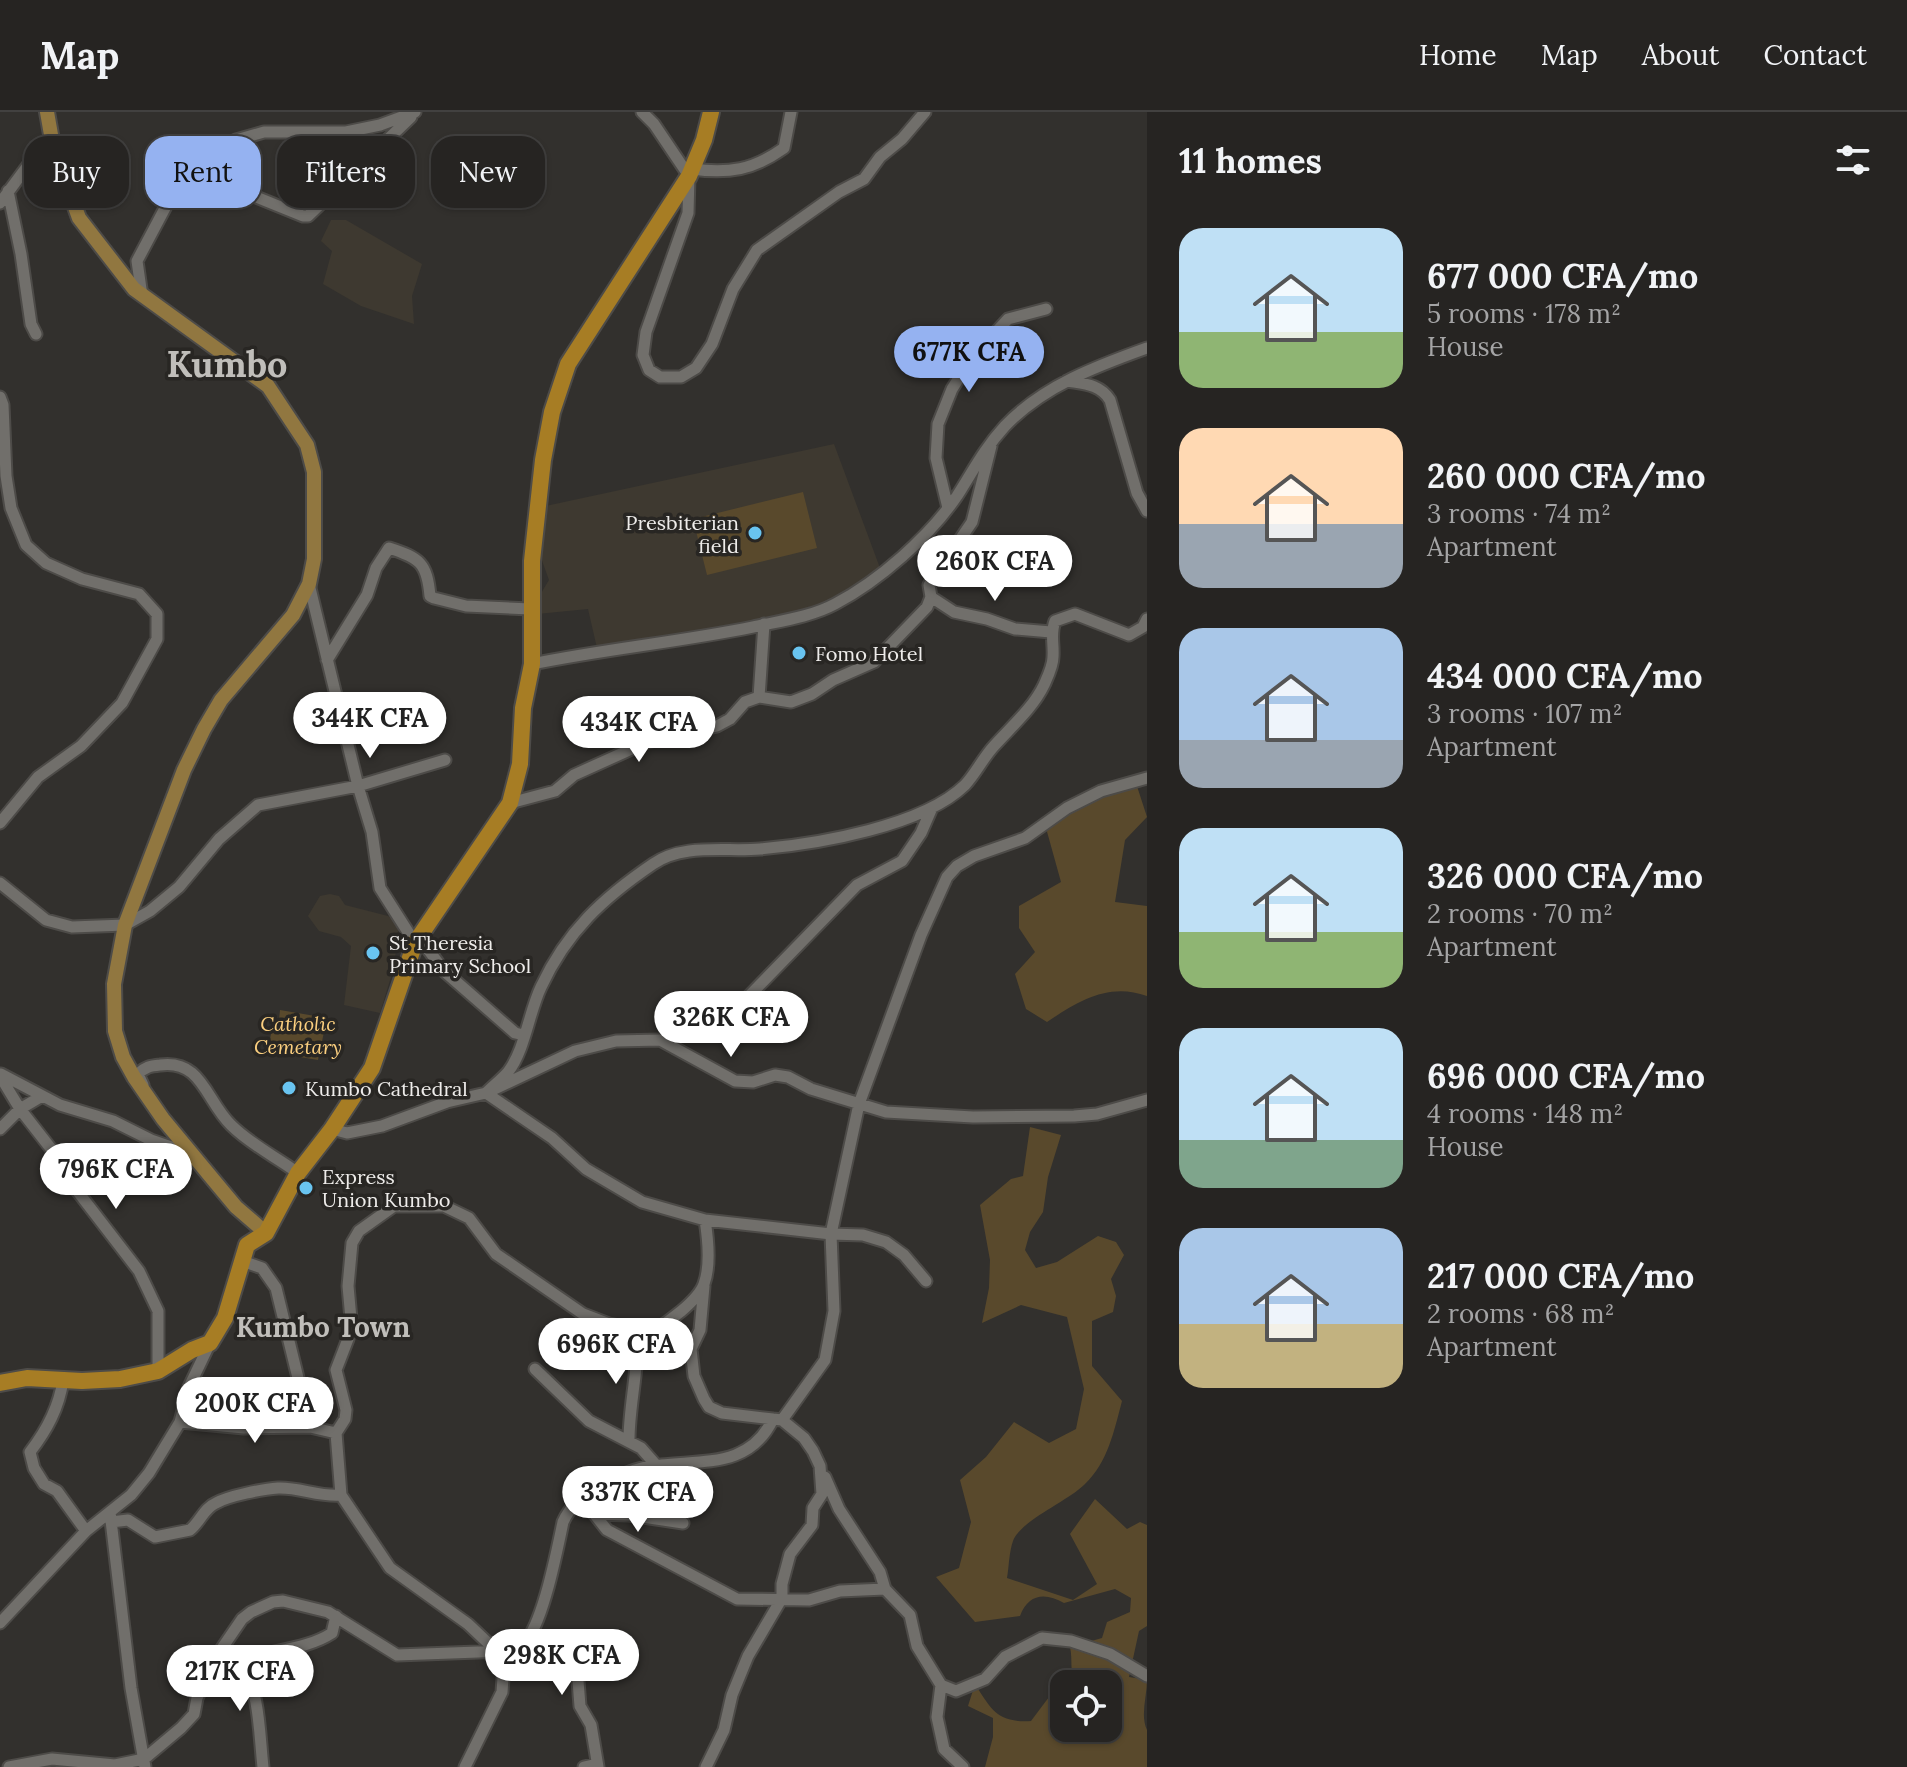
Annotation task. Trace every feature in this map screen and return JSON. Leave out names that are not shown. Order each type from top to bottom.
[{"type":"highway","points":[[0,1383],[27,1378],[120,1379],[158,1371],[210,1343],[225,1318],[247,1245],[266,1233],[298,1173],[332,1129],[372,1068],[417,940],[510,803],[520,764],[523,708],[532,664],[532,561],[543,460],[552,412],[568,364],[691,172],[711,112]]},
{"type":"main road","points":[[47,112],[51,136]]},
{"type":"main road","points":[[75,208],[79,218],[142,296],[263,381],[293,420],[307,445],[314,472],[315,543],[309,584],[293,615],[221,700],[184,770],[125,925],[114,984],[115,1031],[123,1057],[163,1119],[236,1207],[266,1233]]},
{"type":"street","points":[[256,136],[275,132],[346,132],[380,125],[416,112]]},
{"type":"street","points":[[261,199],[308,216],[416,112]]},
{"type":"street","points":[[642,112],[691,172],[688,213],[646,332],[643,355],[649,370],[660,377],[681,377],[696,368],[712,344],[733,289],[757,250],[839,192],[864,179],[880,157],[902,139],[925,112]]},
{"type":"street","points":[[691,172],[722,173],[766,161],[784,148],[791,112]]},
{"type":"street","points":[[0,203],[24,170]]},
{"type":"street","points":[[8,191],[31,324],[36,334]]},
{"type":"street","points":[[142,296],[137,261],[165,208]]},
{"type":"street","points":[[119,269],[137,261]]},
{"type":"street","points":[[948,508],[936,458],[938,424],[952,389],[971,359],[1008,319],[1046,309]]},
{"type":"street","points":[[532,664],[601,650],[714,635],[834,605],[885,570],[927,533],[948,508],[992,442],[1020,412],[1041,395],[1067,381],[1147,348]]},
{"type":"street","points":[[1067,381],[1093,385],[1104,391],[1110,400],[1137,493],[1147,511]]},
{"type":"street","points":[[0,397],[11,508],[26,545],[46,563],[82,579],[139,594],[157,614],[157,639],[122,703],[81,746],[38,777],[0,823]]},
{"type":"street","points":[[510,803],[555,791],[574,775],[647,742],[717,726],[730,719],[745,702],[759,697],[791,702],[874,662],[927,607],[931,597],[929,585],[972,522],[992,442]]},
{"type":"street","points":[[327,660],[367,595],[376,568],[389,548],[407,554],[421,564],[427,571],[430,596],[434,598],[466,606],[530,609]]},
{"type":"street","points":[[309,584],[372,832],[380,888],[417,940],[444,971],[515,1033],[524,1035]]},
{"type":"street","points":[[931,597],[954,612],[1015,629],[1051,632]]},
{"type":"street","points":[[486,1093],[510,1070],[539,990],[556,957],[577,927],[594,909],[657,861],[672,854],[801,844],[861,831],[931,810],[965,784],[1032,704],[1053,661],[1051,632],[1055,621],[1075,614],[1129,635],[1143,627],[1147,619]]},
{"type":"street","points":[[759,697],[764,624]]},
{"type":"street","points":[[0,883],[46,920],[72,927],[125,925],[150,911],[179,887],[219,839],[258,805],[358,786],[445,760]]},
{"type":"street","points":[[9,1767],[52,1759],[115,1765],[144,1763],[194,1714],[197,1698],[218,1654],[242,1619],[273,1602],[283,1601],[328,1612],[397,1655],[506,1651],[526,1642],[537,1621],[563,1522],[580,1496],[603,1484],[656,1465],[722,1460],[741,1454],[765,1434],[825,1360],[834,1311],[831,1234],[859,1104],[926,923],[947,877],[957,866],[974,856],[1025,838],[1067,808],[1101,791],[1147,778]]},
{"type":"street","points":[[663,1041],[685,1027],[747,998],[857,885],[902,861],[921,833],[931,810]]},
{"type":"street","points":[[332,1129],[347,1133],[382,1126],[447,1102],[486,1093],[595,1044],[616,1041],[663,1041],[735,1081],[753,1082],[775,1075],[788,1077],[811,1089],[886,1112],[973,1117],[1097,1114],[1147,1100]]},
{"type":"street","points":[[146,1093],[138,1074],[144,1067],[175,1063],[191,1069],[228,1123],[256,1147],[298,1173]]},
{"type":"street","points":[[0,1075],[60,1105],[113,1121],[151,1140],[194,1155]]},
{"type":"street","points":[[0,1075],[20,1109],[52,1150],[65,1175],[139,1271],[158,1311],[158,1371]]},
{"type":"street","points":[[486,1093],[552,1138],[586,1169],[642,1202],[705,1220],[863,1235],[886,1242],[904,1255],[926,1281]]},
{"type":"street","points":[[0,1129],[20,1109],[42,1096]]},
{"type":"street","points":[[52,1150],[74,1164],[107,1177]]},
{"type":"street","points":[[584,1767],[598,1765],[591,1725],[580,1706],[578,1681],[573,1669],[532,1661],[487,1642],[468,1624],[390,1568],[341,1495],[336,1433],[345,1419],[346,1410],[336,1370],[348,1339],[351,1319],[348,1286],[352,1243],[359,1231],[394,1206],[444,1206],[469,1218],[496,1254],[583,1314],[609,1324],[652,1332],[671,1321],[704,1285]]},
{"type":"street","points":[[705,1220],[708,1242],[700,1330],[691,1349],[699,1391],[709,1407],[722,1413],[777,1419],[804,1438],[839,1509],[880,1572],[885,1589],[910,1615],[917,1646],[941,1685],[956,1691],[985,1679],[1005,1657],[1042,1638],[1071,1641],[1110,1654],[1147,1676]]},
{"type":"street","points":[[242,1261],[262,1268],[276,1288],[310,1427]]},
{"type":"street","points":[[629,1440],[638,1353],[636,1329]]},
{"type":"street","points":[[0,1623],[86,1531],[110,1517],[149,1473],[180,1422],[189,1387],[210,1343]]},
{"type":"street","points":[[535,1369],[589,1421],[629,1440],[656,1465]]},
{"type":"street","points":[[63,1380],[60,1403],[30,1452],[34,1468],[44,1484],[57,1491],[86,1531]]},
{"type":"street","points":[[180,1422],[244,1428],[310,1427],[336,1433]]},
{"type":"street","points":[[706,1767],[724,1730],[732,1695],[748,1656],[782,1598],[782,1584],[790,1554],[812,1525],[813,1508],[822,1494],[820,1466]]},
{"type":"street","points":[[110,1517],[128,1520],[155,1537],[190,1530],[216,1502],[241,1496],[279,1488],[324,1496],[341,1495]]},
{"type":"street","points":[[580,1496],[607,1530],[737,1599],[809,1600],[840,1591],[885,1589]]},
{"type":"street","points":[[596,1514],[629,1515],[683,1523]]},
{"type":"street","points":[[110,1517],[131,1688],[144,1763]]},
{"type":"street","points":[[218,1654],[241,1661],[266,1652],[322,1640],[332,1633],[336,1616]]},
{"type":"street","points":[[465,1767],[502,1692],[506,1651]]},
{"type":"street","points":[[241,1661],[249,1674],[255,1696],[263,1767]]},
{"type":"street","points":[[941,1685],[938,1732],[944,1749],[963,1767]]},
{"type":"shaded area","points":[[331,220],[346,220],[422,264],[412,296],[414,324],[361,306],[323,284],[332,251],[321,241]]},
{"type":"shaded area","points":[[834,444],[880,568],[844,594],[804,611],[738,627],[597,648],[588,609],[537,614],[537,600],[549,580],[540,555],[541,507]]},
{"type":"shaded area","name":"St Theresia Primary School","points":[[320,896],[339,896],[345,905],[388,916],[399,923],[394,967],[380,1013],[344,1005],[351,946],[341,937],[319,931],[308,916]]},
{"type":"green space","name":"Presbiterian field","points":[[803,492],[817,548],[707,575],[693,519]]},
{"type":"green space","points":[[1135,780],[1147,817],[1125,840],[1115,902],[1147,906],[1147,996],[1120,991],[1094,996],[1047,1022],[1026,1009],[1015,974],[1035,952],[1019,928],[1019,906],[1061,882],[1046,828],[1099,787]]},
{"type":"green space","name":"Catholic Cemetary","points":[[280,1010],[327,1018],[318,1060],[276,1053],[270,1040],[273,1019],[279,1020]]},
{"type":"green space","points":[[1030,1127],[1061,1135],[1048,1177],[1043,1212],[1030,1232],[1025,1250],[1036,1268],[1057,1262],[1098,1236],[1116,1242],[1124,1255],[1111,1279],[1116,1296],[1113,1312],[1092,1321],[1092,1366],[1122,1401],[1109,1446],[1099,1466],[1077,1491],[1018,1533],[1012,1545],[1007,1578],[1073,1600],[1097,1584],[1070,1534],[1095,1499],[1127,1529],[1140,1522],[1147,1525],[1147,1626],[1139,1631],[1129,1677],[1147,1680],[1144,1712],[1147,1767],[985,1767],[993,1737],[993,1718],[968,1706],[975,1684],[996,1713],[1010,1720],[1031,1721],[1050,1696],[1050,1742],[1122,1742],[1122,1670],[1072,1670],[1070,1647],[1102,1638],[1107,1622],[1130,1612],[1131,1598],[1115,1589],[1064,1603],[1044,1596],[1032,1599],[1020,1616],[975,1622],[936,1577],[959,1568],[971,1522],[960,1480],[986,1457],[1014,1422],[1049,1443],[1076,1429],[1084,1389],[1067,1317],[1021,1305],[982,1323],[989,1288],[990,1260],[980,1205],[1011,1179],[1023,1176]]},
{"type":"place","name":"Presbiterian field","points":[[755,533]]},
{"type":"place","name":"Fomo Hotel","points":[[799,653]]},
{"type":"place","name":"St Theresia Primary School","points":[[373,953]]},
{"type":"place","name":"Kumbo Cathedral","points":[[289,1088]]},
{"type":"place","name":"Express Union Kumbo","points":[[306,1188]]},
{"type":"district","name":"Kumbo","points":[[227,364]]},
{"type":"district","name":"Kumbo Town","points":[[323,1327]]}]
